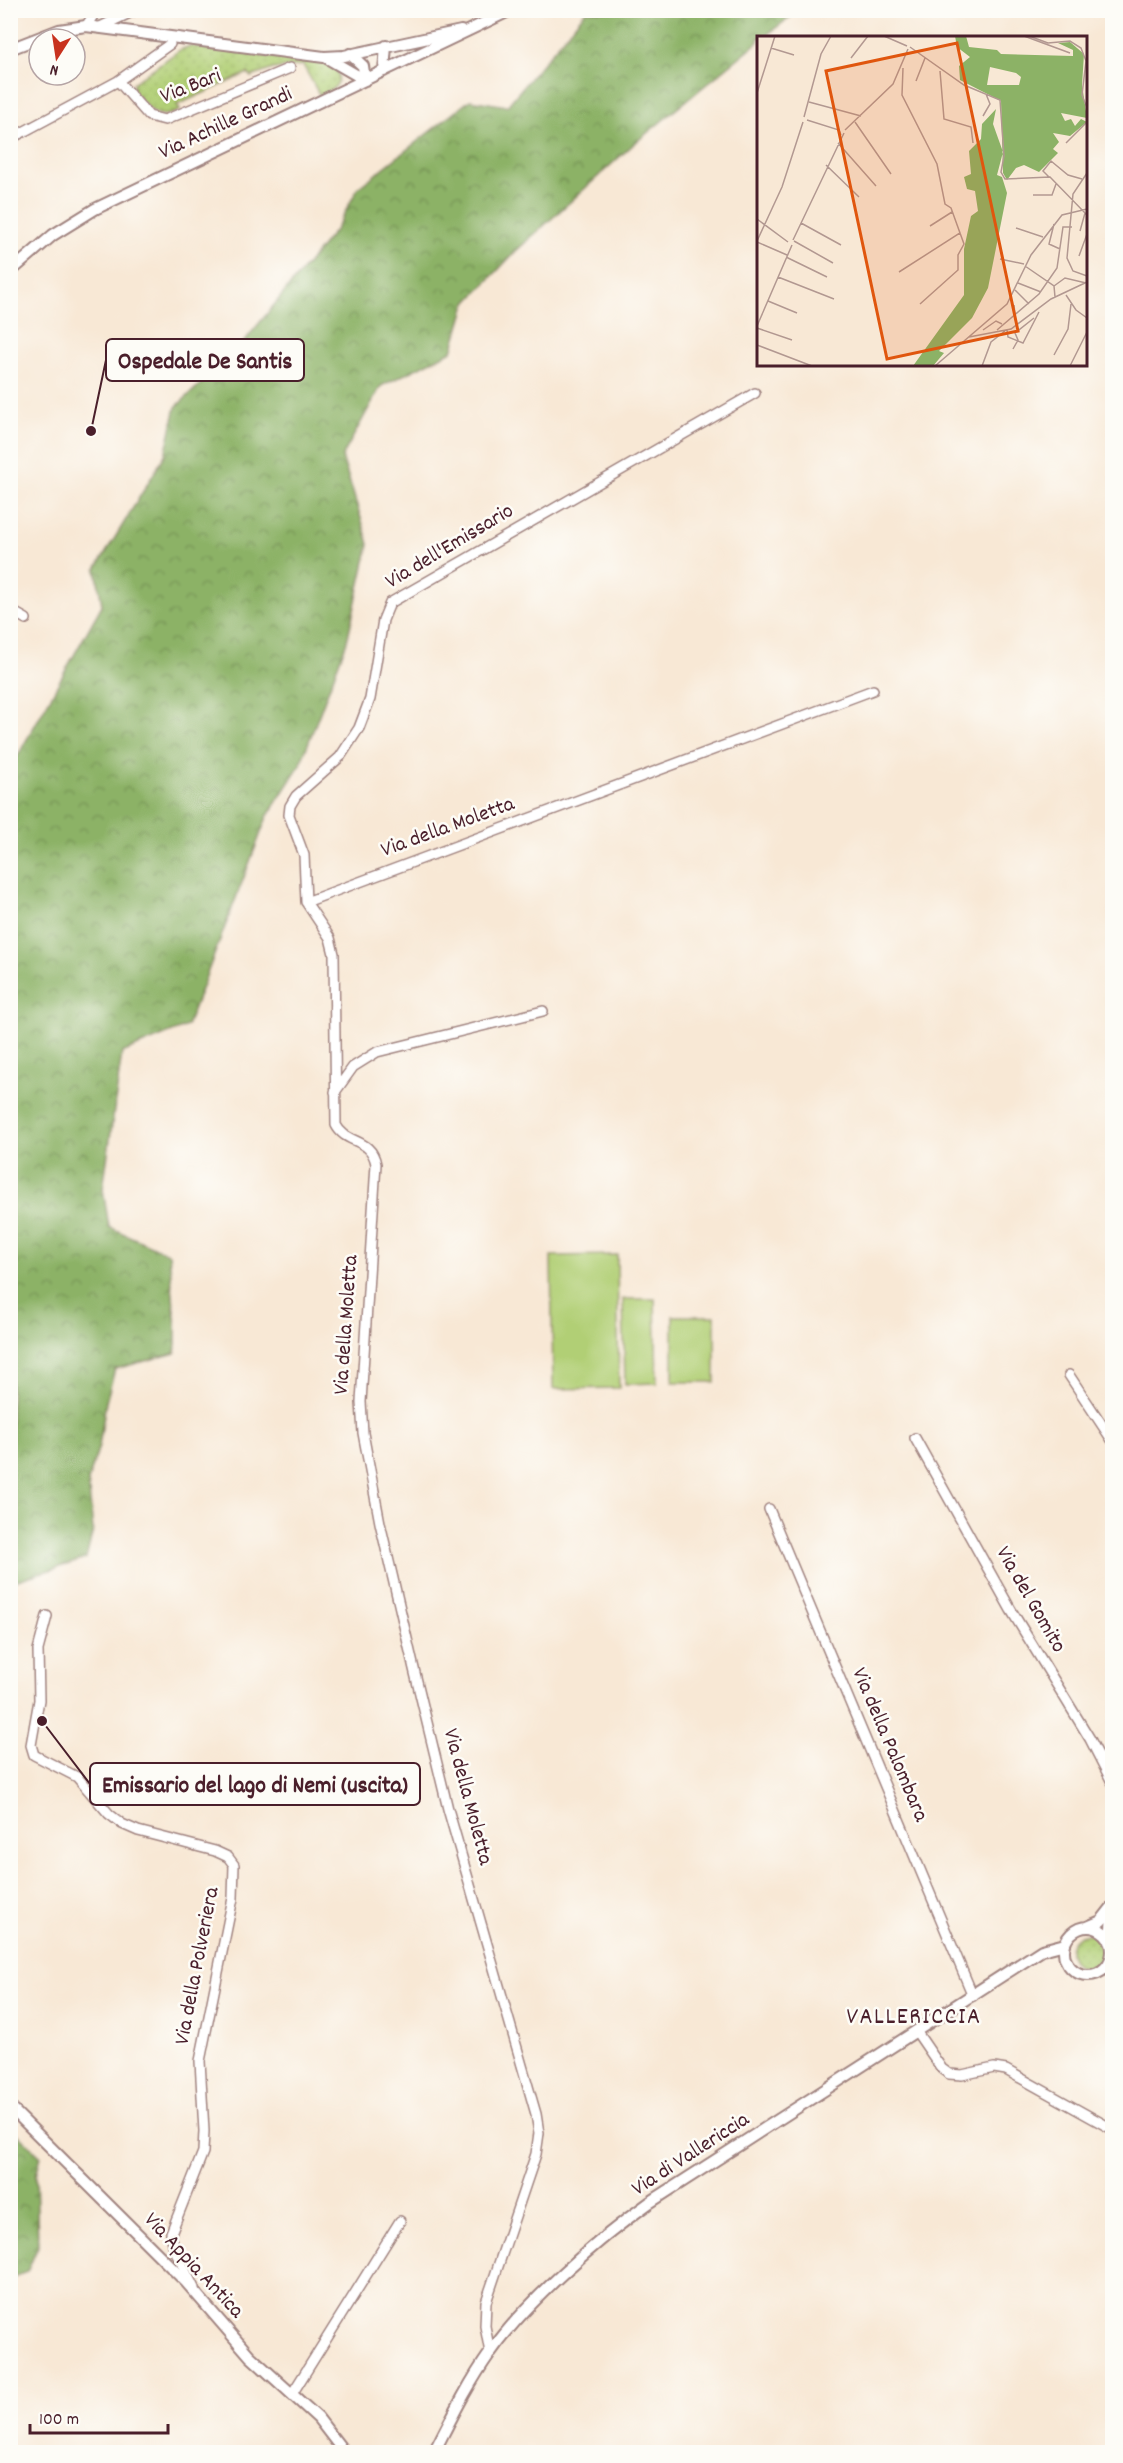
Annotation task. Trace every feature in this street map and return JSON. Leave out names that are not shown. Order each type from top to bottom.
[{"type":"street","points":[[86,26],[97,10]]},
{"type":"street","points":[[100,27],[136,10]]},
{"type":"street","points":[[10,49],[58,30],[86,26],[324,57],[471,30],[511,10]]},
{"type":"street","name":"Via Achille Grandi","points":[[10,272],[52,235],[95,208],[471,30]]},
{"type":"street","points":[[10,139],[118,81],[170,44]]},
{"type":"street","points":[[384,71],[386,46]]},
{"type":"street","points":[[350,54],[363,66],[365,80]]},
{"type":"street","points":[[324,57],[365,80]]},
{"type":"street","points":[[337,63],[344,76],[339,92]]},
{"type":"street","name":"Via Bari","points":[[118,81],[149,116],[165,120],[290,68]]},
{"type":"street","name":"Via dell'Emissario","points":[[306,902],[304,855],[289,815],[290,806],[296,796],[340,757],[359,728],[370,699],[383,620],[390,603],[755,393]]},
{"type":"street","points":[[10,610],[26,619]]},
{"type":"street","name":"Via della Moletta","points":[[490,2353],[485,2326],[486,2302],[536,2154],[539,2130],[530,2091],[448,1809],[382,1535],[363,1433],[361,1402],[376,1164],[369,1148],[344,1135],[337,1127],[334,954],[330,938],[306,902],[873,690]]},
{"type":"street","points":[[335,1092],[353,1068],[377,1052],[543,1011]]},
{"type":"street","points":[[1069,1375],[1113,1440]]},
{"type":"street","name":"Via del Gomito","points":[[915,1438],[1011,1610],[1090,1739],[1113,1782]]},
{"type":"street","name":"Via della Palombara","points":[[769,1509],[973,1996]]},
{"type":"street","name":"Via della Polveriera","points":[[47,1616],[38,1650],[39,1700],[31,1743],[34,1755],[81,1780],[109,1814],[122,1824],[138,1831],[221,1853],[231,1860],[234,1867],[233,1898],[200,2056],[203,2152],[171,2233],[174,2248],[198,2295]]},
{"type":"street","name":"Via di Vallericcia","points":[[434,2452],[490,2353],[532,2304],[634,2214],[1033,1956],[1050,1947],[1065,1944],[1073,1933],[1101,1921],[1113,1907]]},
{"type":"street","points":[[1101,1971],[1110,1958],[1110,1927],[1113,1915]]},
{"type":"street","points":[[1085,1928],[1101,1932],[1111,1945]]},
{"type":"street","points":[[1065,1944],[1066,1960],[1078,1973],[1092,1974],[1113,1966]]},
{"type":"street","points":[[1033,1956],[1050,1953],[1066,1960]]},
{"type":"street","points":[[916,2031],[942,2069],[949,2074],[962,2075],[994,2068],[1006,2070],[1113,2128]]},
{"type":"street","name":"Via Appia Antica","points":[[10,2108],[198,2295],[250,2355],[323,2424],[344,2452]]},
{"type":"street","points":[[292,2394],[400,2221]]},
{"type":"green space","points":[[586,11],[798,11],[765,36],[757,36],[757,43],[635,143],[516,251],[466,304],[452,351],[381,386],[342,457],[369,544],[347,641],[300,765],[267,817],[187,1026],[122,1053],[103,1189],[109,1227],[169,1254],[176,1327],[176,1353],[115,1369],[106,1402],[99,1446],[88,1481],[93,1530],[86,1559],[11,1582],[11,768],[102,605],[96,569],[165,455],[176,407],[239,348],[336,229],[358,188],[470,100],[507,106]]},
{"type":"green space","points":[[190,46],[327,64],[336,69],[339,79],[336,86],[320,96],[303,65],[273,69],[251,77],[248,73],[177,105],[180,110],[172,114],[154,112],[133,91],[133,83],[180,50]]},
{"type":"green space","points":[[617,1255],[619,1388],[553,1389],[551,1256]]},
{"type":"green space","points":[[623,1299],[655,1299],[657,1383],[625,1384]]},
{"type":"green space","points":[[673,1316],[715,1316],[715,1382],[673,1382]]},
{"type":"green space","points":[[1087,1934],[1099,1939],[1104,1951],[1099,1963],[1087,1968],[1075,1963],[1070,1951],[1075,1939]]},
{"type":"green space","points":[[10,2127],[41,2156],[36,2175],[38,2246],[27,2272],[11,2278]]},
{"type":"place","name":"Ospedale De Santis","points":[[91,431]]},
{"type":"place","name":"Emissario del lago di Nemi (uscita)","points":[[42,1721]]},
{"type":"district","name":"VALLERICCIA","points":[[914,2018]]}]
